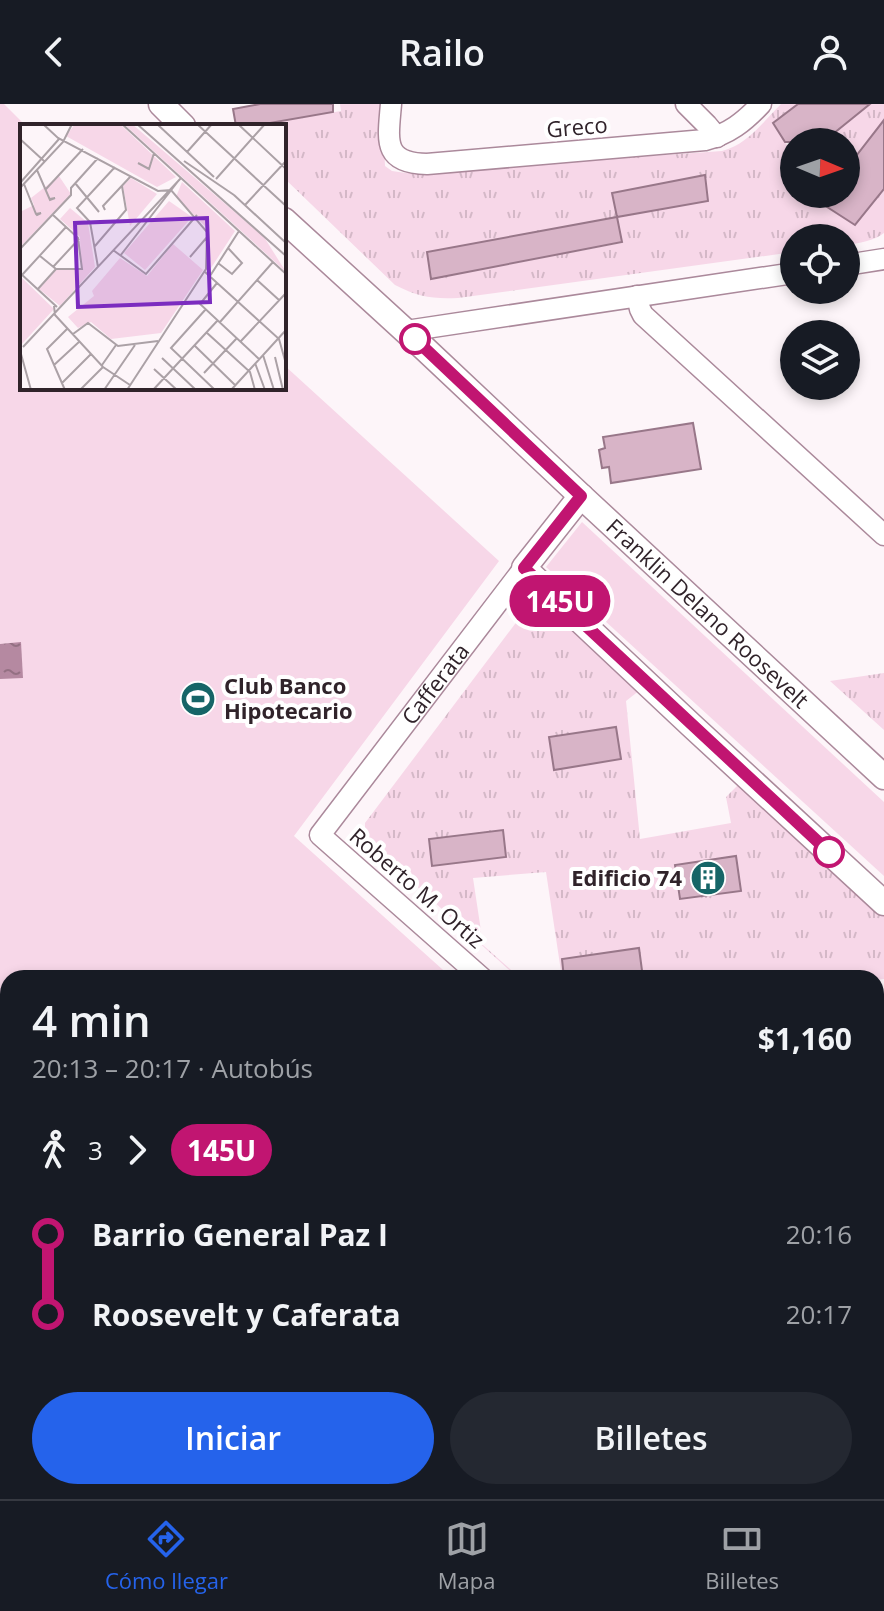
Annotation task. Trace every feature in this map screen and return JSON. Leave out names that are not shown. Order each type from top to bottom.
[{"type":"street","points":[[161,104],[181,124]]},
{"type":"street","name":"Greco","points":[[391,104],[391,148],[402,161],[412,164],[705,140],[744,122],[761,104]]},
{"type":"street","points":[[686,104],[717,137]]},
{"type":"street","name":"Franklin Delano Roosevelt","points":[[286,222],[884,777]]},
{"type":"street","points":[[860,263],[884,259]]},
{"type":"street","points":[[406,331],[780,275]]},
{"type":"street","points":[[637,296],[643,315],[884,535]]},
{"type":"street","name":"Cafferata","points":[[320,835],[581,496]]},
{"type":"street","points":[[524,568],[884,903]]},
{"type":"street","name":"Roberto M. Ortiz","points":[[320,835],[473,970]]},
{"type":"green space","name":"Club Banco Hipotecario","points":[[0,104],[4,104],[24,124],[20,124],[20,390],[286,390],[286,367],[499,561],[294,836],[443,970],[0,970]]},
{"type":"green space","points":[[340,104],[386,104],[385,166],[392,171],[406,173],[722,151],[747,138],[781,104],[798,104],[773,124],[780,135],[780,208],[860,208],[860,194],[884,189],[884,233],[860,242],[860,224],[780,224],[780,254],[458,298],[425,296],[395,285],[286,180],[286,124],[264,124],[341,111]],"holes":[[[705,175],[708,201],[617,216],[613,193]],[[616,217],[621,243],[431,279],[427,252]]]},
{"type":"green space","points":[[870,104],[884,104],[884,120],[860,151],[860,128],[840,128]]},
{"type":"green space","points":[[582,522],[884,802],[884,876],[546,567]]},
{"type":"green space","points":[[550,603],[884,915],[884,970],[642,970],[638,948],[562,959],[561,970],[546,872],[473,878],[481,931],[475,938],[509,970],[369,843],[365,823],[527,608]],"holes":[[[640,690],[740,783],[726,797],[731,823],[640,839],[626,701]],[[616,727],[621,759],[554,769],[549,737]],[[736,856],[741,891],[680,899],[676,865]]]},
{"type":"green space","points":[[884,673],[884,730],[830,681]]},
{"type":"water","points":[[21,642],[23,678],[0,679],[0,644]]},
{"type":"building","points":[[260,104],[333,104],[333,112],[264,124],[236,124],[233,109]]},
{"type":"building","points":[[798,104],[870,104],[840,128],[780,128],[780,134],[773,123]]},
{"type":"building","points":[[884,120],[884,189],[853,224],[829,208],[860,208],[860,151]]},
{"type":"building","points":[[705,175],[708,201],[617,217],[612,193]]},
{"type":"building","points":[[617,217],[622,242],[431,279],[427,252]]},
{"type":"building","points":[[693,423],[701,469],[611,483],[609,467],[602,468],[599,450],[605,448],[603,437]]},
{"type":"building","points":[[616,727],[621,759],[554,770],[549,737]]},
{"type":"building","points":[[503,830],[506,857],[432,866],[429,839]]},
{"type":"building","name":"Edificio 74","points":[[736,856],[741,891],[680,899],[675,865]]},
{"type":"building","points":[[639,948],[642,970],[563,970],[562,959]]},
{"type":"bus line","name":"145U","points":[[415,339],[581,496],[524,568],[829,852]]},
{"type":"place","name":"Club Banco Hipotecario","points":[[198,699]]},
{"type":"place","name":"Edificio 74","points":[[708,878]]}]
